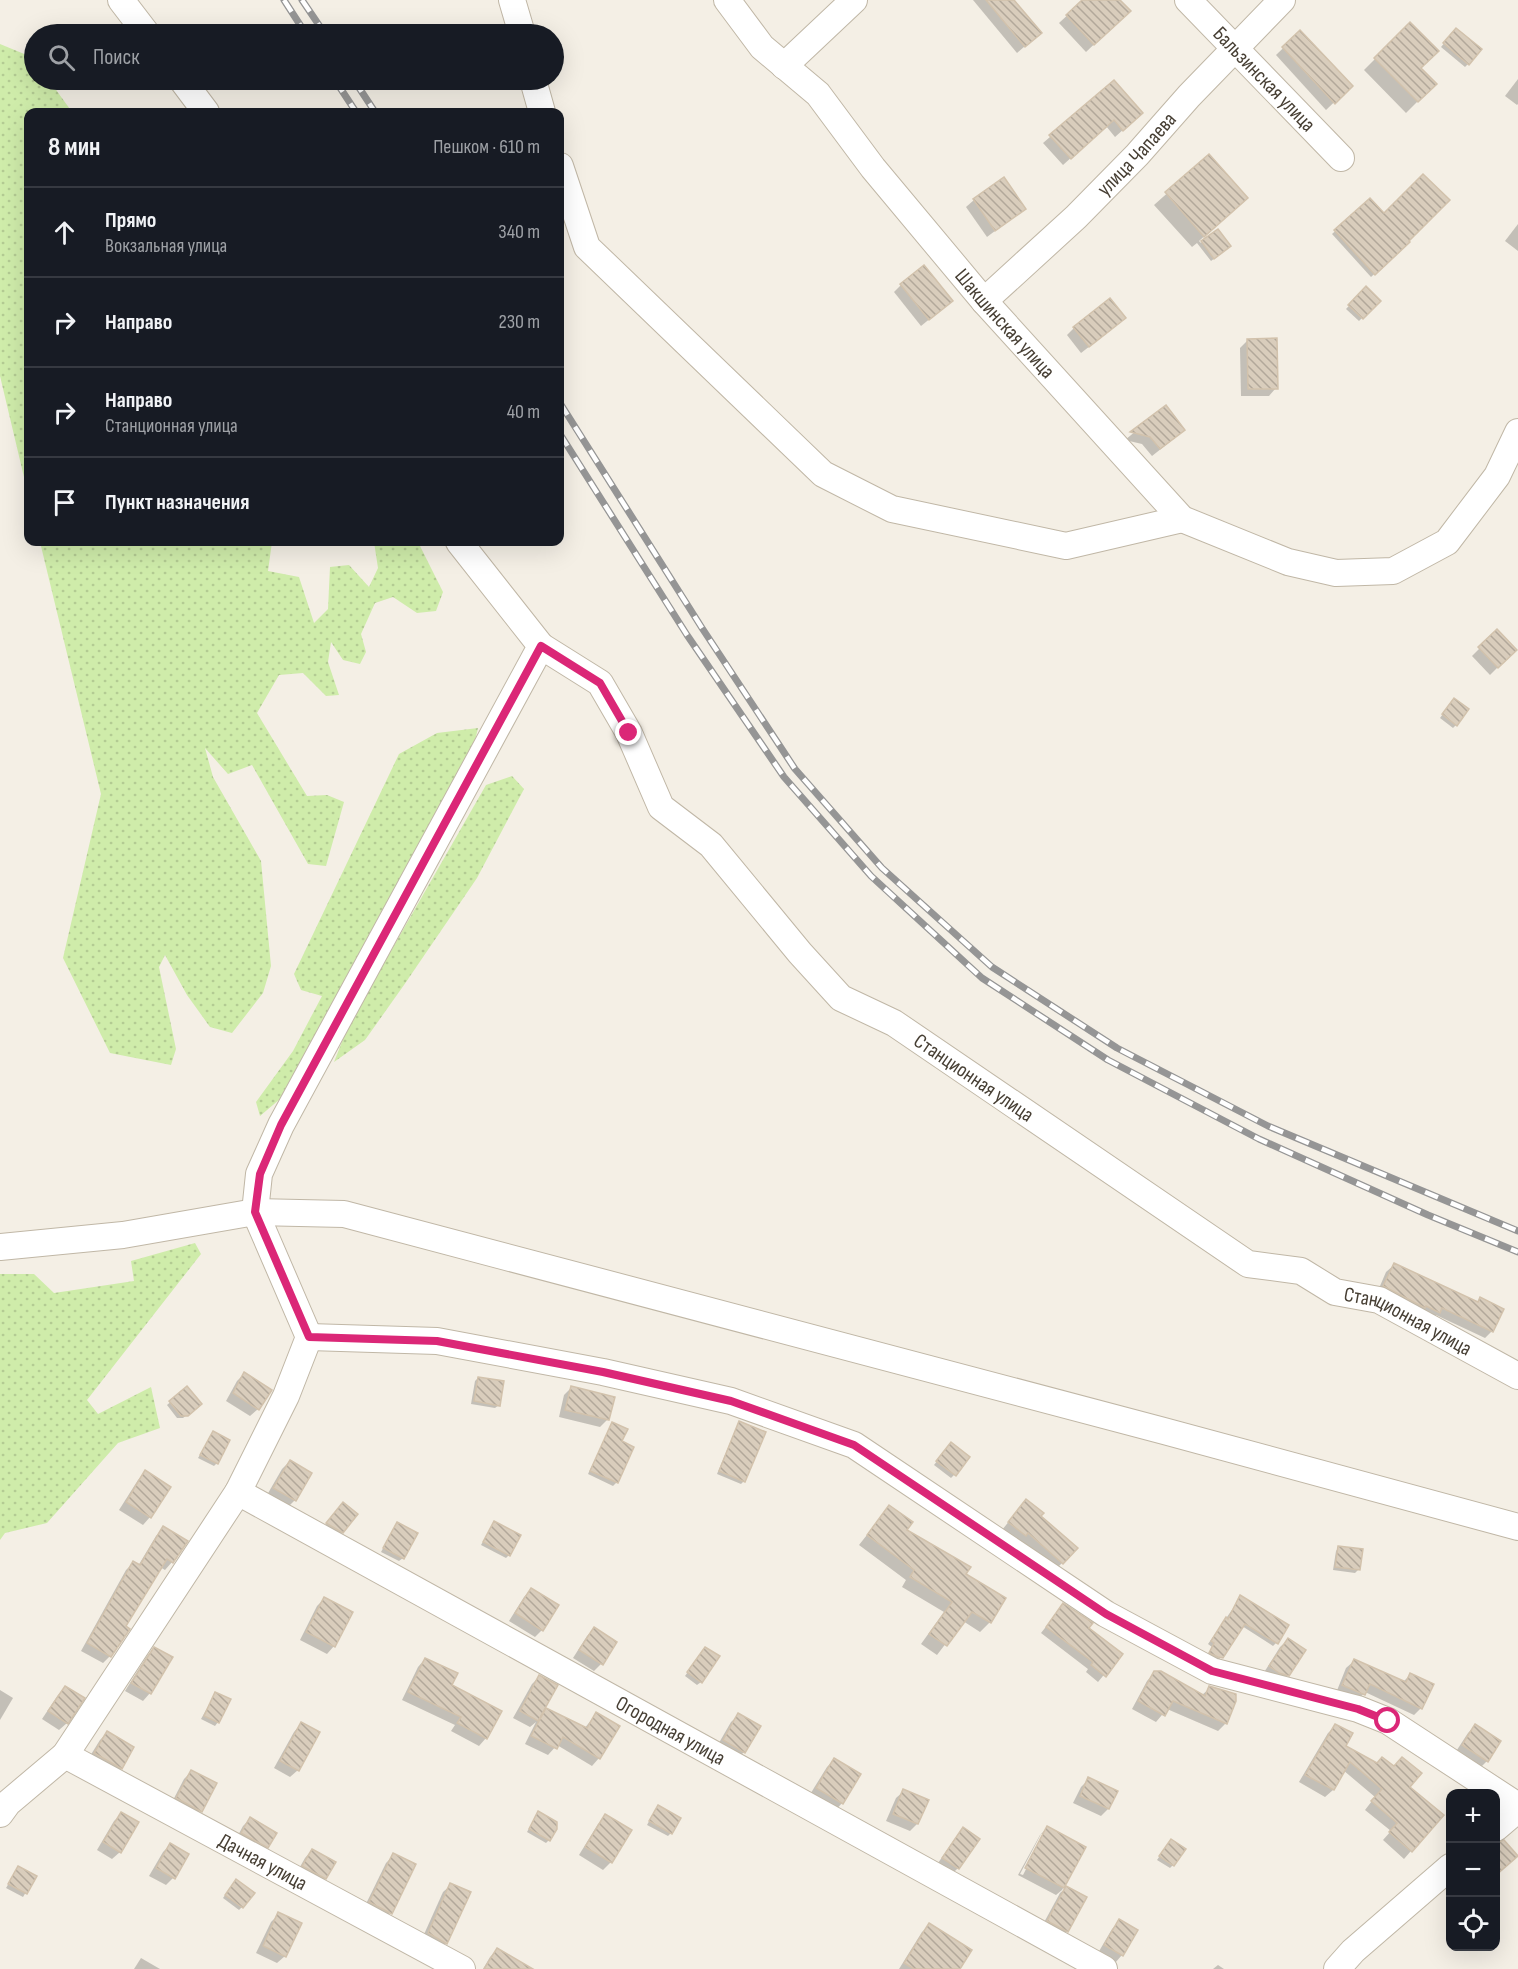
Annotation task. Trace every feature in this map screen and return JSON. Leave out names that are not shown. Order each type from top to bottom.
[{"type":"street","points":[[121,0],[139,24]]},
{"type":"street","points":[[512,0],[519,24]]},
{"type":"street","name":"Шакшинская улица","points":[[727,0],[762,47],[818,94],[873,168],[984,301],[1182,519],[1288,562],[1336,573],[1393,571],[1447,542],[1497,476],[1518,432]]},
{"type":"street","points":[[784,66],[854,0]]},
{"type":"street","name":"Бальзинская улица","points":[[1188,0],[1341,158]]},
{"type":"street","name":"улица Чапаева","points":[[984,301],[1076,217],[1282,0]]},
{"type":"street","points":[[190,90],[203,108]]},
{"type":"street","points":[[536,90],[541,108]]},
{"type":"street","points":[[564,178],[587,247],[823,474],[892,509],[1066,546],[1182,519]]},
{"type":"street","name":"Станционная улица","points":[[462,546],[541,646],[600,683],[629,733],[661,807],[711,845],[800,953],[841,998],[894,1023],[1248,1264],[1301,1271],[1335,1292],[1379,1300],[1518,1376]]},
{"type":"street","points":[[0,1814],[8,1803],[65,1755],[238,1492],[286,1396],[309,1337],[255,1212],[260,1174],[281,1125],[541,646]]},
{"type":"street","points":[[0,1247],[123,1235],[255,1212],[344,1214],[1518,1527]]},
{"type":"street","points":[[309,1337],[437,1341],[603,1372],[731,1401],[854,1445],[1106,1614],[1212,1671],[1358,1709],[1388,1721],[1518,1807],[1500,1824]]},
{"type":"street","name":"Огородная улица","points":[[238,1492],[1104,1969]]},
{"type":"street","name":"Дачная улица","points":[[65,1755],[462,1969]]},
{"type":"street","points":[[1337,1969],[1353,1951],[1446,1870]]},
{"type":"green space","points":[[0,44],[24,54],[24,90],[56,90],[69,108],[24,108],[24,477],[0,376]]},
{"type":"green space","points":[[41,546],[271,546],[268,571],[299,577],[314,623],[328,609],[330,567],[349,565],[369,587],[378,568],[375,546],[420,546],[443,592],[436,611],[417,613],[393,597],[375,603],[361,634],[366,652],[360,664],[343,660],[331,642],[328,662],[339,695],[326,696],[303,673],[279,675],[257,713],[307,796],[327,795],[344,802],[326,866],[308,864],[252,765],[228,774],[205,748],[213,777],[261,861],[271,966],[263,993],[232,1033],[210,1027],[187,995],[165,955],[159,967],[176,1049],[171,1065],[110,1053],[63,958],[101,794]]},
{"type":"green space","points":[[478,728],[473,749],[280,1099],[260,1116],[256,1102],[293,1051],[322,996],[301,990],[294,974],[399,754],[437,733]]},
{"type":"green space","points":[[512,776],[524,789],[477,878],[365,1040],[334,1062],[349,1024],[486,785]]},
{"type":"green space","points":[[195,1243],[201,1254],[87,1400],[98,1414],[151,1387],[160,1428],[118,1443],[47,1523],[5,1533],[0,1540],[0,1274],[34,1274],[54,1293],[134,1281],[131,1261]]},
{"type":"building","points":[[986,0],[1014,0],[1042,33],[1025,47]]},
{"type":"building","points":[[1082,0],[1120,0],[1131,11],[1094,45],[1066,15]]},
{"type":"building","points":[[1410,22],[1439,51],[1421,68],[1437,84],[1418,102],[1374,58]]},
{"type":"building","points":[[1456,28],[1482,49],[1469,65],[1443,43]]},
{"type":"building","points":[[1300,30],[1353,86],[1335,104],[1282,47]]},
{"type":"building","points":[[1114,80],[1143,113],[1123,131],[1114,120],[1071,159],[1049,135]]},
{"type":"building","points":[[1209,154],[1248,198],[1204,237],[1165,192]]},
{"type":"building","points":[[1423,174],[1450,200],[1375,275],[1334,230],[1370,198],[1384,213]]},
{"type":"building","points":[[1004,177],[1026,209],[995,231],[973,199]]},
{"type":"building","points":[[1218,229],[1231,246],[1214,259],[1201,241]]},
{"type":"building","points":[[924,265],[953,301],[929,320],[900,284]]},
{"type":"building","points":[[1366,286],[1381,301],[1363,319],[1348,305]]},
{"type":"building","points":[[1110,298],[1126,318],[1089,347],[1073,327]]},
{"type":"building","points":[[1277,338],[1278,389],[1248,389],[1247,339]]},
{"type":"building","points":[[1166,405],[1185,430],[1160,449],[1150,437],[1130,432]]},
{"type":"building","points":[[1497,629],[1517,650],[1498,668],[1478,647]]},
{"type":"building","points":[[1454,698],[1469,709],[1457,726],[1442,714]]},
{"type":"building","points":[[1394,1263],[1478,1302],[1480,1297],[1504,1309],[1493,1332],[1442,1308],[1440,1313],[1426,1306],[1425,1308],[1383,1286]]},
{"type":"building","points":[[244,1372],[272,1390],[259,1410],[233,1393]]},
{"type":"building","points":[[478,1377],[504,1381],[500,1406],[474,1401]]},
{"type":"building","points":[[187,1386],[202,1404],[188,1416],[181,1416],[169,1401]]},
{"type":"building","points":[[571,1386],[615,1397],[609,1420],[565,1410]]},
{"type":"building","points":[[739,1421],[766,1432],[745,1482],[719,1471]]},
{"type":"building","points":[[612,1422],[628,1429],[622,1441],[634,1447],[618,1483],[590,1471]]},
{"type":"building","points":[[213,1431],[230,1440],[218,1464],[200,1455]]},
{"type":"building","points":[[951,1442],[970,1457],[956,1476],[936,1461]]},
{"type":"building","points":[[290,1460],[312,1473],[296,1501],[273,1488]]},
{"type":"building","points":[[145,1470],[171,1487],[151,1518],[126,1502]]},
{"type":"building","points":[[1026,1499],[1044,1513],[1041,1516],[1078,1548],[1063,1564],[1028,1533],[1026,1536],[1008,1522]]},
{"type":"building","points":[[343,1502],[358,1514],[343,1533],[326,1523]]},
{"type":"building","points":[[889,1505],[913,1522],[907,1530],[971,1567],[966,1574],[1006,1598],[991,1623],[972,1612],[947,1646],[929,1634],[952,1602],[910,1577],[914,1570],[867,1535]]},
{"type":"building","points":[[494,1521],[521,1535],[510,1556],[483,1542]]},
{"type":"building","points":[[397,1522],[418,1533],[404,1559],[383,1548]]},
{"type":"building","points":[[163,1526],[188,1541],[173,1563],[167,1559],[126,1626],[130,1629],[111,1657],[87,1643],[133,1561],[140,1565]]},
{"type":"building","points":[[1338,1546],[1363,1549],[1360,1570],[1335,1567]]},
{"type":"building","points":[[531,1588],[559,1605],[543,1631],[515,1613]]},
{"type":"building","points":[[1240,1595],[1289,1625],[1278,1644],[1245,1624],[1223,1658],[1218,1657],[1209,1653],[1214,1643],[1211,1641],[1226,1617],[1228,1619]]},
{"type":"building","points":[[324,1597],[353,1612],[335,1647],[306,1632]]},
{"type":"building","points":[[1063,1603],[1093,1623],[1089,1628],[1123,1654],[1106,1677],[1091,1665],[1093,1662],[1046,1627]]},
{"type":"building","points":[[594,1627],[617,1642],[603,1665],[579,1650]]},
{"type":"building","points":[[1288,1638],[1306,1650],[1289,1676],[1269,1666]]},
{"type":"building","points":[[154,1647],[173,1657],[151,1694],[131,1683]]},
{"type":"building","points":[[705,1647],[720,1656],[702,1683],[687,1672]]},
{"type":"building","points":[[425,1658],[458,1673],[452,1685],[502,1711],[487,1739],[457,1723],[461,1717],[408,1692]]},
{"type":"building","points":[[1354,1659],[1406,1682],[1410,1673],[1434,1684],[1422,1709],[1370,1684],[1365,1695],[1342,1685]]},
{"type":"building","points":[[1154,1671],[1161,1671],[1205,1696],[1209,1686],[1236,1694],[1236,1701],[1227,1724],[1173,1701],[1165,1716],[1138,1701]]},
{"type":"building","points":[[539,1675],[558,1685],[538,1721],[520,1711]]},
{"type":"building","points":[[65,1686],[85,1698],[68,1724],[48,1711]]},
{"type":"building","points":[[215,1692],[231,1699],[219,1723],[204,1716]]},
{"type":"building","points":[[546,1708],[587,1728],[596,1712],[620,1726],[600,1759],[563,1737],[557,1749],[531,1736]]},
{"type":"building","points":[[738,1713],[761,1726],[745,1753],[723,1740]]},
{"type":"building","points":[[301,1722],[320,1732],[299,1771],[280,1761]]},
{"type":"building","points":[[1335,1724],[1353,1733],[1346,1746],[1377,1763],[1382,1757],[1394,1766],[1402,1757],[1422,1773],[1410,1787],[1444,1815],[1412,1852],[1389,1832],[1397,1823],[1371,1801],[1382,1789],[1350,1762],[1334,1790],[1305,1775]]},
{"type":"building","points":[[1475,1724],[1501,1741],[1488,1762],[1462,1745]]},
{"type":"building","points":[[107,1731],[134,1747],[122,1769],[94,1753]]},
{"type":"building","points":[[834,1758],[861,1774],[843,1804],[816,1788]]},
{"type":"building","points":[[191,1770],[217,1783],[202,1812],[176,1798]]},
{"type":"building","points":[[1088,1777],[1118,1791],[1109,1809],[1080,1796]]},
{"type":"building","points":[[903,1789],[929,1800],[918,1824],[893,1814]]},
{"type":"building","points":[[658,1805],[681,1818],[672,1834],[649,1821]]},
{"type":"building","points":[[538,1811],[557,1822],[557,1829],[550,1841],[529,1829]]},
{"type":"building","points":[[121,1812],[139,1822],[121,1853],[103,1842]]},
{"type":"building","points":[[605,1814],[632,1830],[612,1863],[585,1847]]},
{"type":"building","points":[[250,1817],[277,1833],[268,1848],[241,1833]]},
{"type":"building","points":[[1047,1826],[1086,1847],[1064,1888],[1025,1868]]},
{"type":"building","points":[[963,1827],[980,1839],[959,1869],[942,1858]]},
{"type":"building","points":[[1171,1839],[1186,1849],[1174,1866],[1159,1856]]},
{"type":"building","points":[[1504,1840],[1518,1856],[1500,1872],[1500,1843]]},
{"type":"building","points":[[170,1843],[189,1854],[175,1879],[156,1868]]},
{"type":"building","points":[[312,1849],[336,1862],[326,1879],[302,1866]]},
{"type":"building","points":[[393,1853],[416,1864],[392,1914],[369,1902]]},
{"type":"building","points":[[18,1866],[37,1876],[27,1894],[8,1884]]},
{"type":"building","points":[[236,1879],[255,1893],[243,1908],[225,1895]]},
{"type":"building","points":[[450,1883],[471,1892],[447,1944],[428,1933]]},
{"type":"building","points":[[1066,1886],[1087,1897],[1068,1932],[1047,1921]]},
{"type":"building","points":[[278,1912],[302,1923],[286,1957],[263,1946]]},
{"type":"building","points":[[1119,1919],[1138,1930],[1123,1956],[1104,1945]]},
{"type":"building","points":[[929,1923],[972,1950],[960,1969],[914,1969],[904,1963]]},
{"type":"building","points":[[497,1948],[533,1969],[484,1969]]},
{"type":"railway","points":[[284,0],[300,24]]},
{"type":"railway","points":[[302,0],[318,24]]},
{"type":"railway","points":[[342,90],[353,108]]},
{"type":"railway","points":[[361,90],[372,108]]},
{"type":"railway","points":[[564,409],[702,628],[795,769],[882,868],[992,967],[1117,1048],[1268,1126],[1518,1231]]},
{"type":"railway","points":[[564,440],[687,635],[784,777],[871,876],[982,978],[1108,1060],[1259,1139],[1428,1215],[1518,1252]]},
{"type":"route","points":[[629,733],[600,683],[541,646],[281,1125],[260,1174],[255,1212],[309,1337],[437,1341],[603,1372],[731,1401],[854,1445],[1106,1614],[1212,1671],[1358,1709],[1388,1721]]}]
